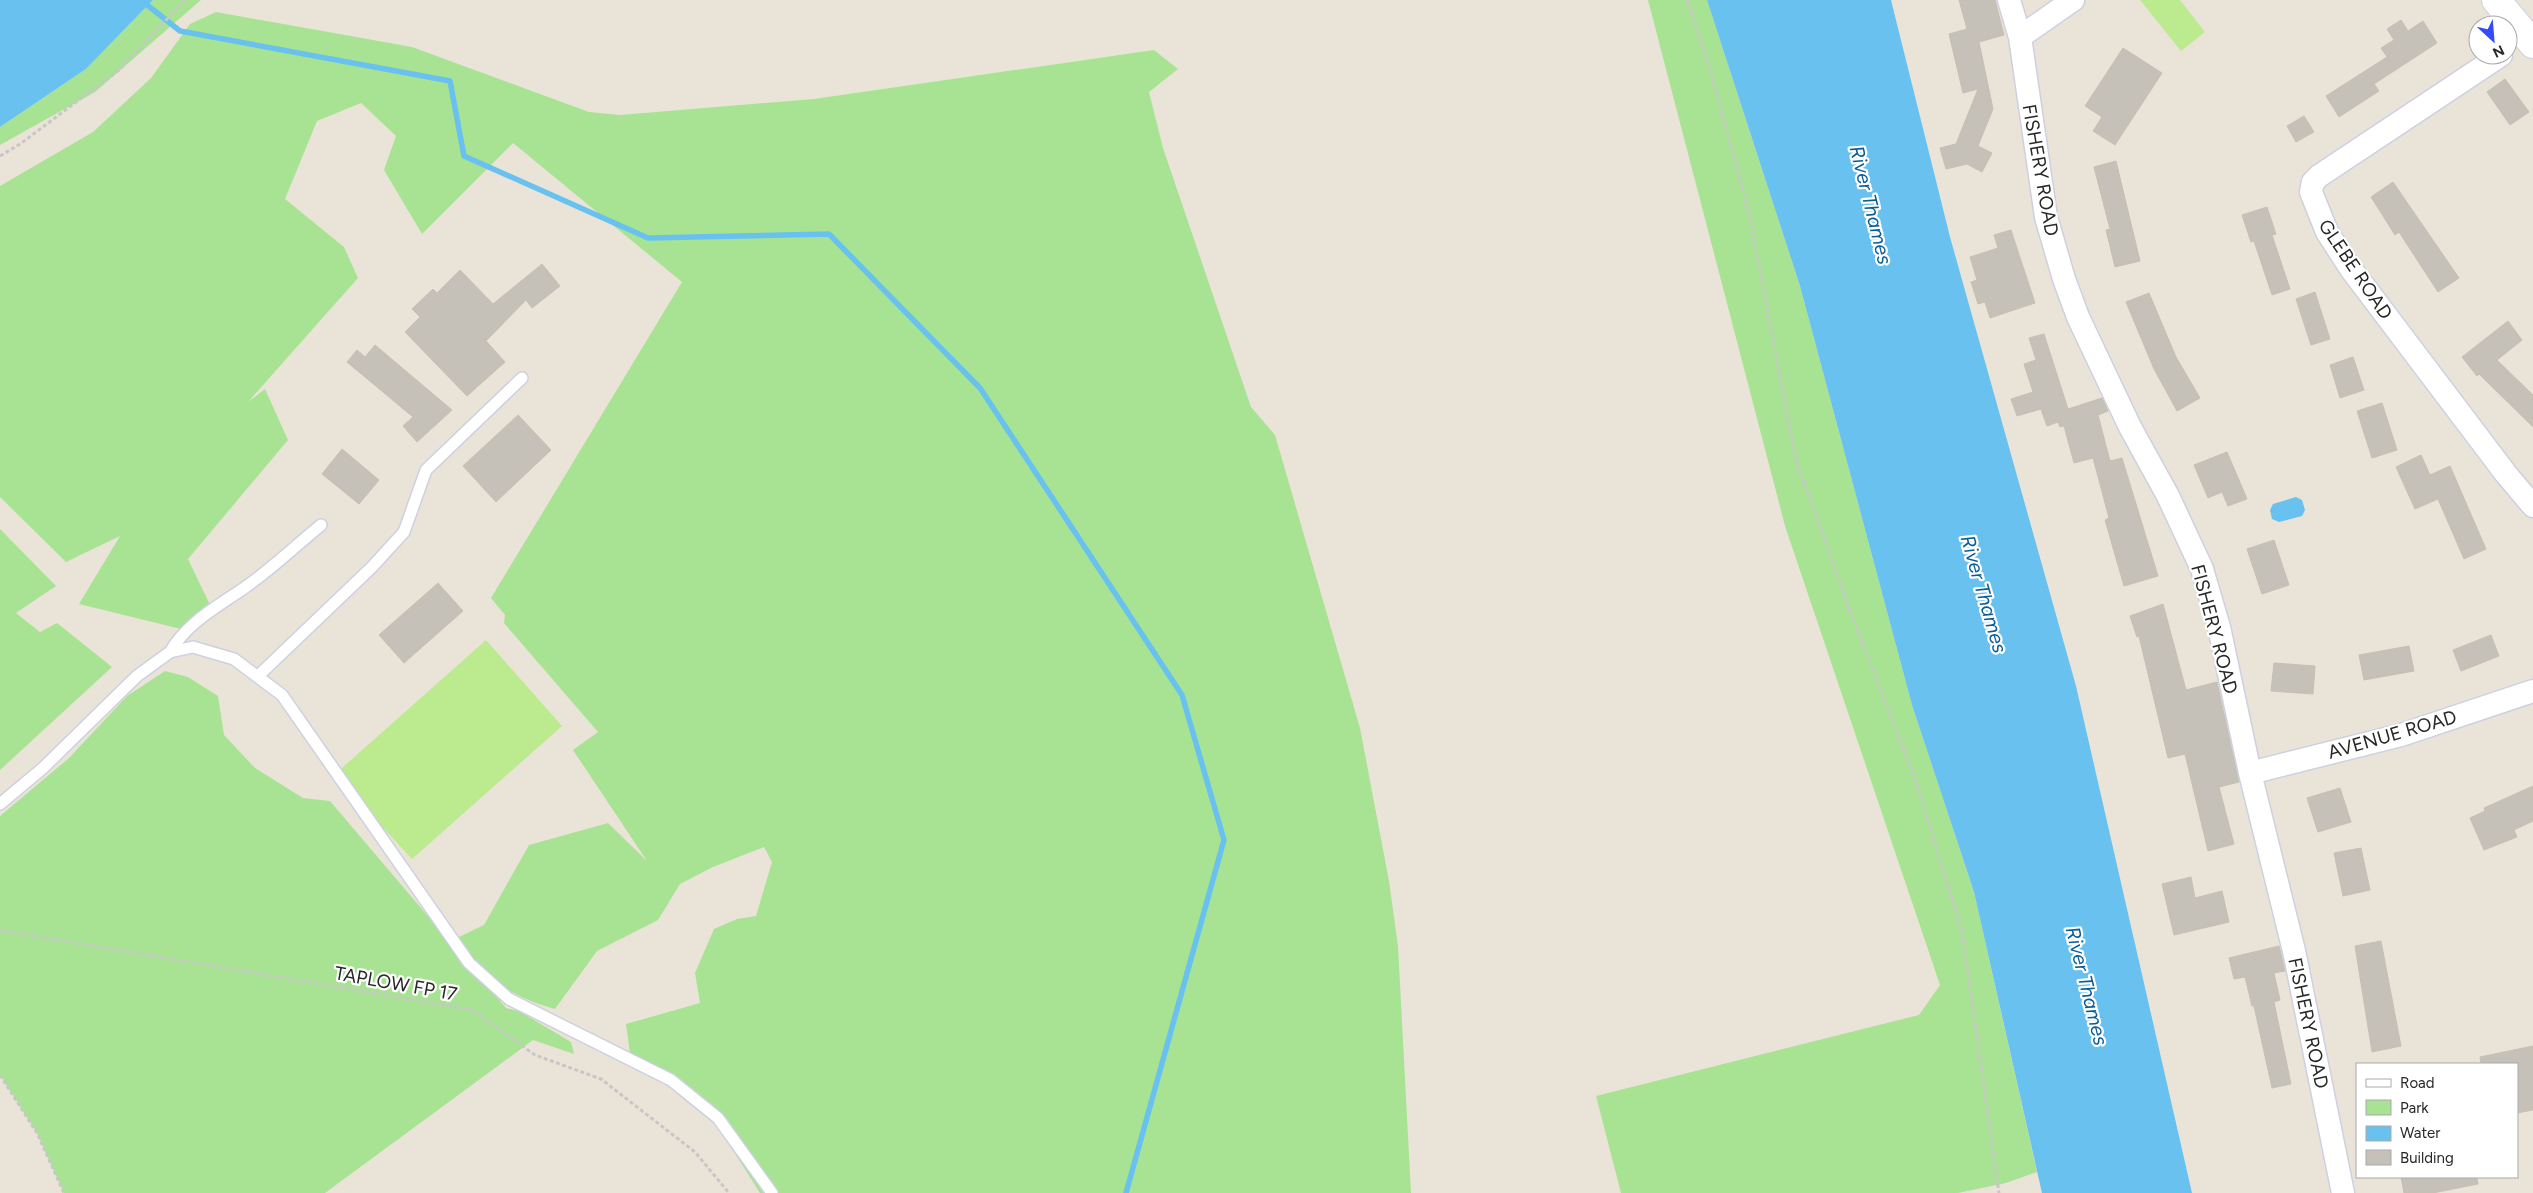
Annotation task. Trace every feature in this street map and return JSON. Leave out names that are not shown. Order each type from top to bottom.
[{"type":"main road","points":[[2496,0],[2522,43]]},
{"type":"street","name":"FISHERY ROAD","points":[[2009,0],[2020,37],[2046,217],[2064,280],[2078,316],[2126,418],[2168,496],[2202,568],[2219,627],[2250,773],[2294,951],[2343,1193]]},
{"type":"street","points":[[2020,37],[2073,0]]},
{"type":"street","name":"GLEBE ROAD","points":[[2486,65],[2319,176],[2313,182],[2312,192],[2327,232],[2351,268],[2506,474],[2533,506]]},
{"type":"street","name":"AVENUE ROAD","points":[[2250,773],[2401,734],[2533,691]]},
{"type":"lane","points":[[258,676],[372,567],[404,532],[426,470],[522,378]]},
{"type":"lane","points":[[170,652],[178,637],[194,622],[256,579],[321,525]]},
{"type":"lane","points":[[0,804],[43,768],[137,676],[170,652],[193,647],[234,660],[282,694],[469,963],[509,999],[671,1080],[718,1118],[772,1193]]},
{"type":"path","points":[[0,156],[20,144],[119,70],[185,0]]},
{"type":"path","points":[[1687,0],[1710,69],[1749,213],[1796,460],[1850,610],[1916,778],[1962,931],[1999,1193]]},
{"type":"path","name":"TAPLOW FP 17","points":[[0,930],[472,1010],[534,1055],[601,1079],[695,1152],[729,1193]]},
{"type":"path","points":[[0,1075],[36,1133],[64,1193]]},
{"type":"green space","points":[[153,0],[201,0],[95,92],[0,145],[0,127],[86,69]]},
{"type":"green space","points":[[1648,0],[1707,0],[1800,286],[1912,705],[1974,892],[2037,1172],[2006,1183],[1958,1193],[1621,1193],[1596,1096],[1919,1015],[1940,985],[1785,526]]},
{"type":"green space","points":[[2140,0],[2180,0],[2205,32],[2181,51]]},
{"type":"green space","points":[[216,12],[412,47],[589,112],[620,115],[814,99],[1154,50],[1178,69],[1149,92],[1163,148],[1251,407],[1275,435],[1360,728],[1389,881],[1398,946],[1411,1193],[760,1193],[720,1130],[677,1082],[630,1053],[626,1024],[700,1003],[695,973],[714,929],[737,919],[756,916],[772,862],[764,847],[713,867],[680,884],[658,920],[597,951],[555,1009],[508,990],[487,976],[478,967],[467,953],[459,937],[484,925],[529,845],[608,823],[647,861],[573,750],[598,732],[504,623],[505,615],[491,598],[682,282],[513,143],[422,234],[384,170],[396,136],[361,103],[317,121],[285,199],[344,247],[358,278],[248,402],[265,389],[288,440],[188,559],[211,607],[181,629],[79,604],[120,536],[66,562],[0,497],[0,186],[93,132],[151,78],[190,24]]},
{"type":"green space","points":[[0,529],[56,586],[16,613],[40,632],[57,623],[112,667],[0,770]]},
{"type":"green space","points":[[486,640],[562,726],[412,859],[334,775]]},
{"type":"green space","points":[[165,671],[188,677],[218,696],[224,735],[255,768],[303,798],[330,801],[506,1008],[519,1011],[571,1042],[574,1054],[533,1040],[325,1193],[64,1193],[37,1133],[0,1075],[0,816],[69,758],[127,696]]},
{"type":"water","points":[[0,0],[153,0],[86,69],[0,127]]},
{"type":"water","name":"River Thames","points":[[1707,0],[1891,0],[1950,237],[2076,686],[2192,1193],[2042,1193],[1974,892],[1912,705],[1800,286]]},
{"type":"water","points":[[2296,497],[2302,500],[2305,510],[2302,516],[2279,522],[2272,519],[2270,510],[2273,504]]},
{"type":"building","points":[[1959,0],[1995,0],[2004,35],[1979,42],[1993,109],[1978,146],[1992,153],[1982,172],[1967,164],[1946,169],[1940,148],[1956,144],[1978,89],[1963,93],[1949,34],[1967,29]]},
{"type":"building","points":[[2401,20],[2408,31],[2423,21],[2437,43],[2374,84],[2379,91],[2339,117],[2326,96],[2387,57],[2381,48],[2394,40],[2387,29]]},
{"type":"building","points":[[2123,48],[2162,73],[2115,145],[2093,131],[2102,117],[2085,106]]},
{"type":"building","points":[[2505,79],[2529,112],[2510,125],[2487,92]]},
{"type":"building","points":[[2304,116],[2314,132],[2296,142],[2287,126]]},
{"type":"building","points":[[2116,161],[2140,261],[2115,267],[2106,230],[2110,229],[2094,167]]},
{"type":"building","points":[[2393,182],[2459,278],[2438,292],[2399,232],[2395,235],[2371,197]]},
{"type":"building","points":[[2267,207],[2276,234],[2272,235],[2290,289],[2272,295],[2254,241],[2251,242],[2242,215]]},
{"type":"building","points":[[2011,230],[2035,303],[1990,318],[1985,302],[1978,304],[1971,282],[1977,280],[1970,257],[1998,248],[1994,235]]},
{"type":"building","points":[[542,264],[560,286],[532,308],[526,300],[486,341],[505,362],[467,396],[405,332],[420,317],[412,309],[433,289],[437,293],[460,270],[493,304]]},
{"type":"building","points":[[2315,292],[2330,339],[2311,345],[2296,299]]},
{"type":"building","points":[[2149,293],[2176,357],[2200,398],[2177,411],[2154,369],[2126,302]]},
{"type":"building","points":[[2508,321],[2522,340],[2497,360],[2533,395],[2533,427],[2479,374],[2477,376],[2462,357]]},
{"type":"building","points":[[2044,334],[2068,409],[2102,398],[2108,411],[2098,415],[2110,461],[2122,458],[2158,576],[2124,586],[2105,520],[2109,518],[2093,458],[2074,463],[2064,426],[2060,427],[2058,422],[2047,426],[2041,409],[2017,416],[2011,399],[2033,392],[2024,364],[2036,360],[2029,338]]},
{"type":"building","points":[[375,345],[452,410],[417,442],[403,426],[413,417],[347,362],[357,350],[365,357]]},
{"type":"building","points":[[2353,357],[2364,390],[2340,398],[2330,365]]},
{"type":"building","points":[[2382,403],[2397,450],[2372,458],[2357,411]]},
{"type":"building","points":[[518,415],[551,450],[496,502],[463,466]]},
{"type":"building","points":[[342,449],[379,480],[359,504],[322,474]]},
{"type":"building","points":[[2227,452],[2247,499],[2228,506],[2222,492],[2208,498],[2194,465]]},
{"type":"building","points":[[2421,455],[2430,475],[2450,466],[2486,549],[2464,559],[2438,499],[2415,509],[2396,467]]},
{"type":"building","points":[[2274,540],[2289,585],[2262,594],[2247,549]]},
{"type":"building","points":[[438,583],[463,611],[404,663],[379,635]]},
{"type":"building","points":[[2163,604],[2186,690],[2217,682],[2239,782],[2219,787],[2234,844],[2208,851],[2185,754],[2168,758],[2139,636],[2137,637],[2130,616]]},
{"type":"building","points":[[2491,635],[2499,656],[2461,671],[2453,650]]},
{"type":"building","points":[[2409,646],[2414,671],[2364,680],[2359,655]]},
{"type":"building","points":[[2274,663],[2315,666],[2313,694],[2271,691]]},
{"type":"building","points":[[2533,786],[2533,821],[2514,830],[2517,837],[2484,850],[2470,818],[2485,811],[2484,808]]},
{"type":"building","points":[[2340,788],[2351,822],[2318,832],[2307,798]]},
{"type":"building","points":[[2361,848],[2370,890],[2343,896],[2334,853]]},
{"type":"building","points":[[2191,877],[2195,898],[2222,891],[2229,922],[2174,935],[2162,884]]},
{"type":"building","points":[[2381,941],[2401,1046],[2372,1052],[2355,946]]},
{"type":"building","points":[[2279,946],[2285,971],[2274,973],[2280,1000],[2274,1002],[2291,1084],[2272,1088],[2254,1006],[2252,1006],[2245,977],[2234,979],[2229,958]]},
{"type":"building","points":[[2533,1046],[2533,1110],[2518,1113],[2518,1063],[2481,1063],[2480,1057]]},
{"type":"building","points":[[2401,1178],[2477,1178],[2478,1184],[2433,1193],[2404,1193]]},
{"type":"waterway","points":[[141,0],[180,31],[450,81],[464,156],[648,238],[829,234],[980,388],[1182,695],[1224,840],[1126,1193]]}]
